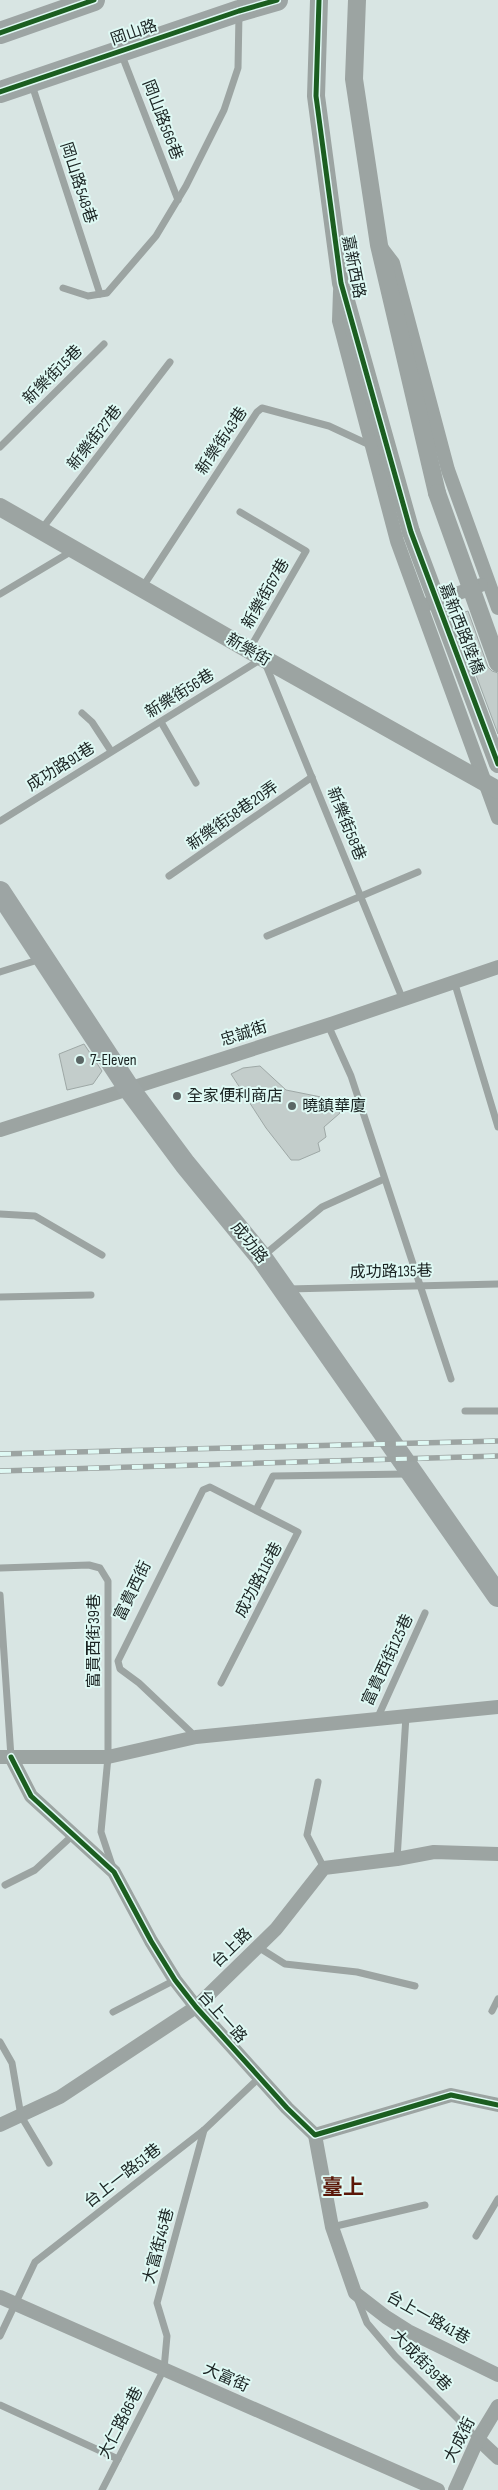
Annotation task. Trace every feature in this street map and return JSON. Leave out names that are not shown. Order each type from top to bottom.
[{"type":"main road","points":[[0,33],[94,0]]},
{"type":"main road","name":"岡山路","points":[[0,92],[239,11],[277,0]]},
{"type":"main road","name":"成功路","points":[[0,892],[130,1090],[185,1164],[261,1257],[498,1596]]},
{"type":"street","name":"嘉新西路","points":[[319,0],[316,96],[341,283],[411,532]]},
{"type":"street","name":"嘉新西路","points":[[357,0],[354,80],[379,245],[437,493]]},
{"type":"street","points":[[379,245],[393,262],[448,470],[498,608]]},
{"type":"street","points":[[341,283],[339,321],[397,541],[491,786],[498,818]]},
{"type":"street","name":"嘉新西路陸橋","points":[[437,493],[498,664]]},
{"type":"street","name":"新樂街","points":[[0,507],[491,786]]},
{"type":"street","name":"嘉新西路陸橋","points":[[411,532],[498,764]]},
{"type":"street","points":[[421,607],[489,582]]},
{"type":"street","name":"忠誠街","points":[[0,1130],[130,1090],[328,1025],[498,966]]},
{"type":"street","points":[[5,1757],[108,1757],[196,1737],[498,1707]]},
{"type":"street","name":"台上一路","points":[[5,1757],[31,1796],[114,1872],[150,1941],[175,1980],[196,2007],[287,2108],[315,2135]]},
{"type":"street","points":[[324,1868],[397,1859],[434,1852],[498,1854]]},
{"type":"street","name":"台上路","points":[[0,2125],[60,2097],[196,2007],[276,1929],[324,1868]]},
{"type":"street","points":[[355,2293],[332,2227],[315,2135],[451,2095],[498,2105]]},
{"type":"street","name":"台上一路41巷","points":[[355,2293],[408,2331],[498,2375]]},
{"type":"street","name":"大富街","points":[[0,2297],[438,2490]]},
{"type":"street","name":"大成街","points":[[455,2490],[478,2439],[498,2406]]},
{"type":"street","points":[[478,2439],[498,2458]]},
{"type":"lane","points":[[63,288],[88,296],[107,292],[156,236],[178,200],[224,110],[238,68],[239,11]]},
{"type":"lane","name":"岡山路566巷","points":[[120,51],[178,200]]},
{"type":"lane","name":"岡山路548巷","points":[[31,81],[100,294]]},
{"type":"lane","name":"新樂街15巷","points":[[0,447],[104,344]]},
{"type":"lane","name":"新樂街27巷","points":[[41,530],[170,362]]},
{"type":"lane","name":"新樂街43巷","points":[[142,588],[256,412],[262,408],[329,426],[372,446]]},
{"type":"lane","name":"新樂街67巷","points":[[240,512],[306,551],[256,654]]},
{"type":"lane","points":[[0,594],[74,550]]},
{"type":"lane","name":"新樂街56巷","points":[[111,752],[161,722],[256,654]]},
{"type":"lane","name":"新樂街58巷","points":[[256,654],[312,777],[403,1000]]},
{"type":"lane","points":[[82,713],[92,722],[111,752]]},
{"type":"lane","points":[[161,722],[196,783]]},
{"type":"lane","name":"成功路91巷","points":[[0,821],[111,752]]},
{"type":"lane","name":"新樂街58巷20弄","points":[[169,876],[312,777]]},
{"type":"lane","points":[[267,936],[418,872]]},
{"type":"lane","points":[[0,972],[44,958]]},
{"type":"lane","points":[[454,981],[498,1127]]},
{"type":"lane","points":[[328,1025],[351,1076],[451,1379]]},
{"type":"lane","points":[[261,1257],[322,1207],[384,1179]]},
{"type":"lane","points":[[0,1214],[35,1216],[102,1255]]},
{"type":"lane","name":"成功路135巷","points":[[284,1289],[498,1284]]},
{"type":"lane","points":[[0,1296],[91,1295]]},
{"type":"lane","points":[[465,1411],[498,1410]]},
{"type":"lane","points":[[256,1510],[273,1476],[414,1474]]},
{"type":"lane","name":"富貴西街","points":[[196,1737],[139,1683],[120,1669],[118,1661],[203,1490],[210,1487],[256,1510]]},
{"type":"lane","name":"成功路116巷","points":[[221,1683],[297,1538],[298,1532],[256,1510]]},
{"type":"lane","name":"富貴西街39巷","points":[[0,1568],[88,1565],[100,1568],[108,1581],[108,1757],[101,1832],[114,1872]]},
{"type":"lane","points":[[0,1595],[5,1757]]},
{"type":"lane","name":"富貴西街125巷","points":[[376,1719],[425,1613]]},
{"type":"lane","points":[[397,1859],[406,1716]]},
{"type":"lane","points":[[318,1782],[307,1835],[324,1868]]},
{"type":"lane","points":[[5,1885],[35,1870],[73,1835]]},
{"type":"lane","points":[[258,1947],[285,1964],[357,1972],[416,1986]]},
{"type":"lane","points":[[113,2012],[175,1980]]},
{"type":"lane","points":[[492,2011],[498,1999]]},
{"type":"lane","points":[[0,2042],[12,2063],[21,2116],[49,2163]]},
{"type":"lane","name":"台上一路51巷","points":[[0,2336],[36,2262],[204,2130],[260,2077]]},
{"type":"lane","name":"大富街45巷","points":[[164,2370],[167,2336],[157,2303],[204,2130]]},
{"type":"lane","points":[[476,2236],[498,2199]]},
{"type":"lane","points":[[332,2227],[425,2205]]},
{"type":"lane","name":"大成街39巷","points":[[355,2293],[368,2323],[394,2356],[478,2439]]},
{"type":"lane","name":"大仁路86巷","points":[[102,2490],[164,2370]]},
{"type":"lane","points":[[0,2404],[118,2459]]},
{"type":"building","points":[[468,611],[488,667],[498,673],[498,734],[454,616]]},
{"type":"building","name":"7-Eleven","points":[[84,1044],[102,1071],[93,1084],[67,1090],[59,1054]]},
{"type":"building","name":"曉鎮華廈","points":[[260,1066],[286,1090],[326,1098],[340,1113],[324,1127],[326,1137],[318,1143],[320,1151],[299,1160],[291,1160],[266,1128],[231,1074],[243,1068]]},
{"type":"railway","points":[[0,1454],[498,1441]]},
{"type":"railway","points":[[0,1471],[498,1456]]},
{"type":"cycle path","points":[[0,33],[94,0]]},
{"type":"cycle path","points":[[0,92],[239,11],[277,0]]},
{"type":"cycle path","points":[[319,0],[316,96],[341,283],[411,532],[498,764]]},
{"type":"cycle path","points":[[11,1757],[31,1796],[114,1872],[151,1941],[175,1980],[196,2007],[287,2108],[315,2135],[451,2095],[498,2105]]},
{"type":"place","name":"7-Eleven","points":[[80,1060]]},
{"type":"place","name":"全家便利商店","points":[[177,1096]]},
{"type":"place","name":"曉鎮華廈","points":[[292,1106]]},
{"type":"district","name":"臺上","points":[[343,2187]]}]
